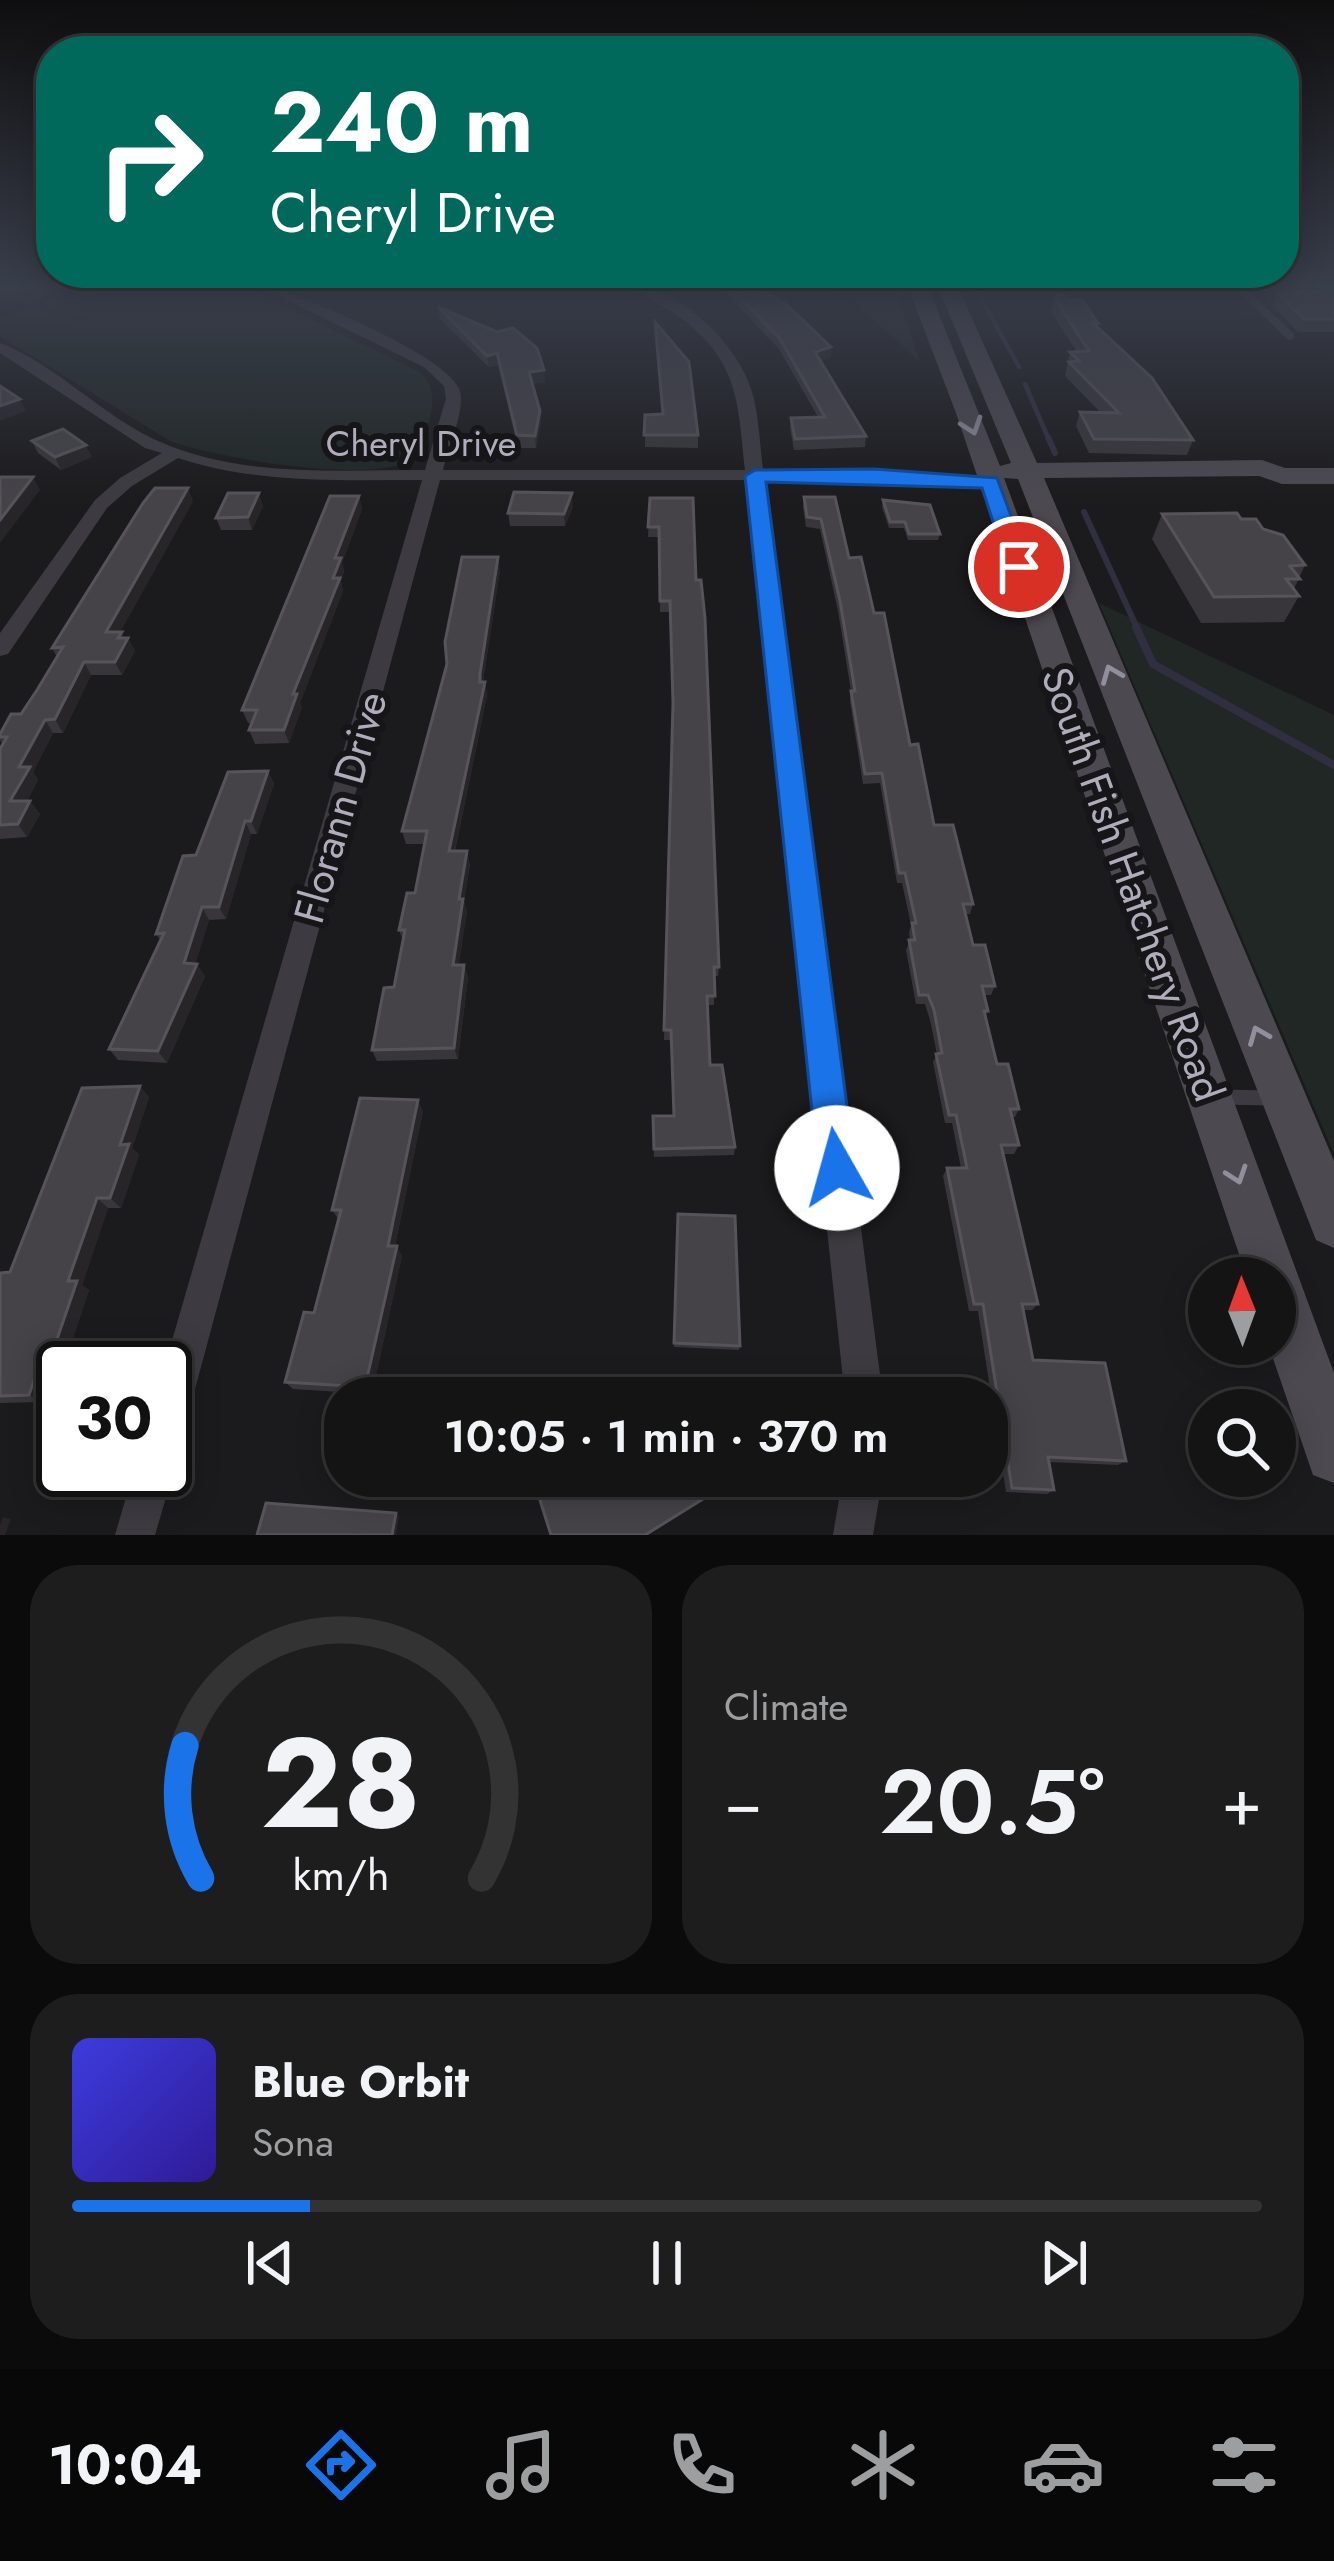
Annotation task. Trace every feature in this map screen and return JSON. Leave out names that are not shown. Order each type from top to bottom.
[{"type":"main road","name":"South Fish Hatchery Road","points":[[953,359],[1010,477],[1284,1098],[1334,1222]]},
{"type":"main road","name":"South Fish Hatchery Road","points":[[971,359],[1209,1096],[1266,1257]]},
{"type":"main road","points":[[1010,477],[1275,484],[1282,476],[1334,476]]},
{"type":"main road","name":"South Fish Hatchery Road","points":[[1296,1344],[1334,1454]]},
{"type":"street","name":"Cheryl Drive","points":[[11,359],[151,444],[216,465],[293,475],[1010,477]]},
{"type":"street","name":"Florann Drive","points":[[190,1341],[454,398],[442,374],[411,359]]},
{"type":"street","points":[[731,359],[745,392],[862,1377]]},
{"type":"street","points":[[0,650],[101,504],[126,482],[174,453]]},
{"type":"street","points":[[135,1535],[146,1497]]},
{"type":"street","points":[[854,1535],[860,1497]]},
{"type":"lane","points":[[1209,1096],[1284,1098]]},
{"type":"shaded area","points":[[37,359],[392,359],[420,372],[432,391],[428,424],[416,458],[395,466],[366,470],[295,466],[170,441]]},
{"type":"shaded area","points":[[1099,603],[1334,715],[1334,1154]]},
{"type":"building","points":[[498,359],[540,359],[544,370],[529,372],[540,411],[535,436],[517,435]]},
{"type":"building","points":[[658,359],[686,359],[698,435],[644,435],[645,415],[663,414]]},
{"type":"building","points":[[791,359],[819,359],[866,436],[795,439],[791,418],[825,417]]},
{"type":"building","points":[[1131,359],[1152,378],[1193,440],[1094,439],[1080,412],[1119,413],[1069,362]]},
{"type":"building","points":[[0,386],[20,399],[0,406]]},
{"type":"building","points":[[63,429],[86,445],[55,457],[32,441]]},
{"type":"building","points":[[0,477],[33,477],[0,520]]},
{"type":"building","points":[[155,488],[188,488],[106,632],[122,632],[118,638],[128,638],[115,662],[84,662],[55,719],[45,720],[19,767],[30,767],[10,801],[30,801],[18,824],[0,825],[0,749],[7,737],[0,734],[11,714],[21,714],[37,690],[63,647],[52,648]]},
{"type":"building","points":[[514,492],[572,493],[564,514],[508,513]]},
{"type":"building","points":[[228,493],[259,493],[248,517],[216,518]]},
{"type":"building","points":[[330,496],[359,496],[335,558],[341,558],[333,578],[340,578],[293,694],[297,694],[284,730],[249,730],[257,710],[242,710]]},
{"type":"building","points":[[804,497],[835,497],[849,558],[861,557],[874,613],[884,613],[910,745],[918,744],[934,825],[953,825],[973,904],[963,904],[973,945],[985,945],[995,986],[982,986],[988,1011],[984,1011],[997,1064],[1008,1064],[1019,1109],[1010,1109],[1019,1145],[1001,1145],[1038,1304],[1022,1304],[1033,1360],[1105,1363],[1126,1461],[1048,1457],[1054,1490],[1012,1488],[1008,1377],[995,1377],[983,1304],[974,1304],[947,1168],[967,1168],[936,1054],[942,1053],[934,1010],[928,995],[919,995],[909,940],[915,940],[912,923],[916,923],[905,873],[899,873],[882,773],[865,774],[840,601],[821,519],[807,517]]},
{"type":"building","points":[[650,498],[693,498],[696,580],[701,580],[705,618],[719,967],[714,967],[715,996],[707,996],[710,1065],[722,1065],[735,1147],[654,1149],[653,1116],[674,1116],[671,1030],[664,1030],[673,703],[670,601],[660,601],[659,527],[648,527]]},
{"type":"building","points":[[883,500],[930,505],[940,534],[909,534],[905,522],[890,522]]},
{"type":"building","points":[[1237,513],[1241,519],[1256,519],[1263,529],[1283,535],[1305,565],[1290,566],[1300,579],[1286,579],[1299,596],[1214,597],[1162,514]]},
{"type":"building","points":[[462,557],[498,557],[480,674],[480,682],[485,682],[449,851],[467,851],[453,965],[464,965],[454,1048],[372,1050],[384,988],[394,987],[405,930],[399,930],[407,893],[415,893],[427,831],[402,831],[447,664],[445,642]]},
{"type":"building","points":[[268,771],[251,821],[245,821],[219,907],[202,907],[184,963],[197,964],[158,1051],[109,1049],[164,933],[156,934],[183,856],[196,855],[228,772]]},
{"type":"building","points":[[140,1086],[120,1145],[129,1144],[110,1198],[97,1198],[68,1281],[77,1281],[56,1341],[36,1341],[36,1374],[29,1395],[0,1396],[0,1273],[10,1272],[82,1088]]},
{"type":"building","points":[[360,1098],[418,1100],[388,1246],[397,1246],[367,1377],[324,1377],[324,1384],[285,1382],[304,1312],[314,1313],[341,1210],[332,1210]]},
{"type":"building","points":[[678,1214],[735,1216],[740,1346],[674,1343]]},
{"type":"building","points":[[539,1497],[706,1497],[645,1535],[551,1535]]},
{"type":"building","points":[[266,1503],[396,1513],[392,1535],[257,1535]]},
{"type":"waterway","points":[[1014,359],[1019,367]]},
{"type":"waterway","points":[[1025,384],[1049,440]]},
{"type":"waterway","points":[[1048,437],[1055,453]]},
{"type":"waterway","points":[[1084,512],[1138,630]]},
{"type":"waterway","points":[[1136,627],[1153,664],[1334,765]]},
{"type":"route","points":[[837,1168],[755,476],[874,475],[895,480],[990,482],[1019,567]]}]
